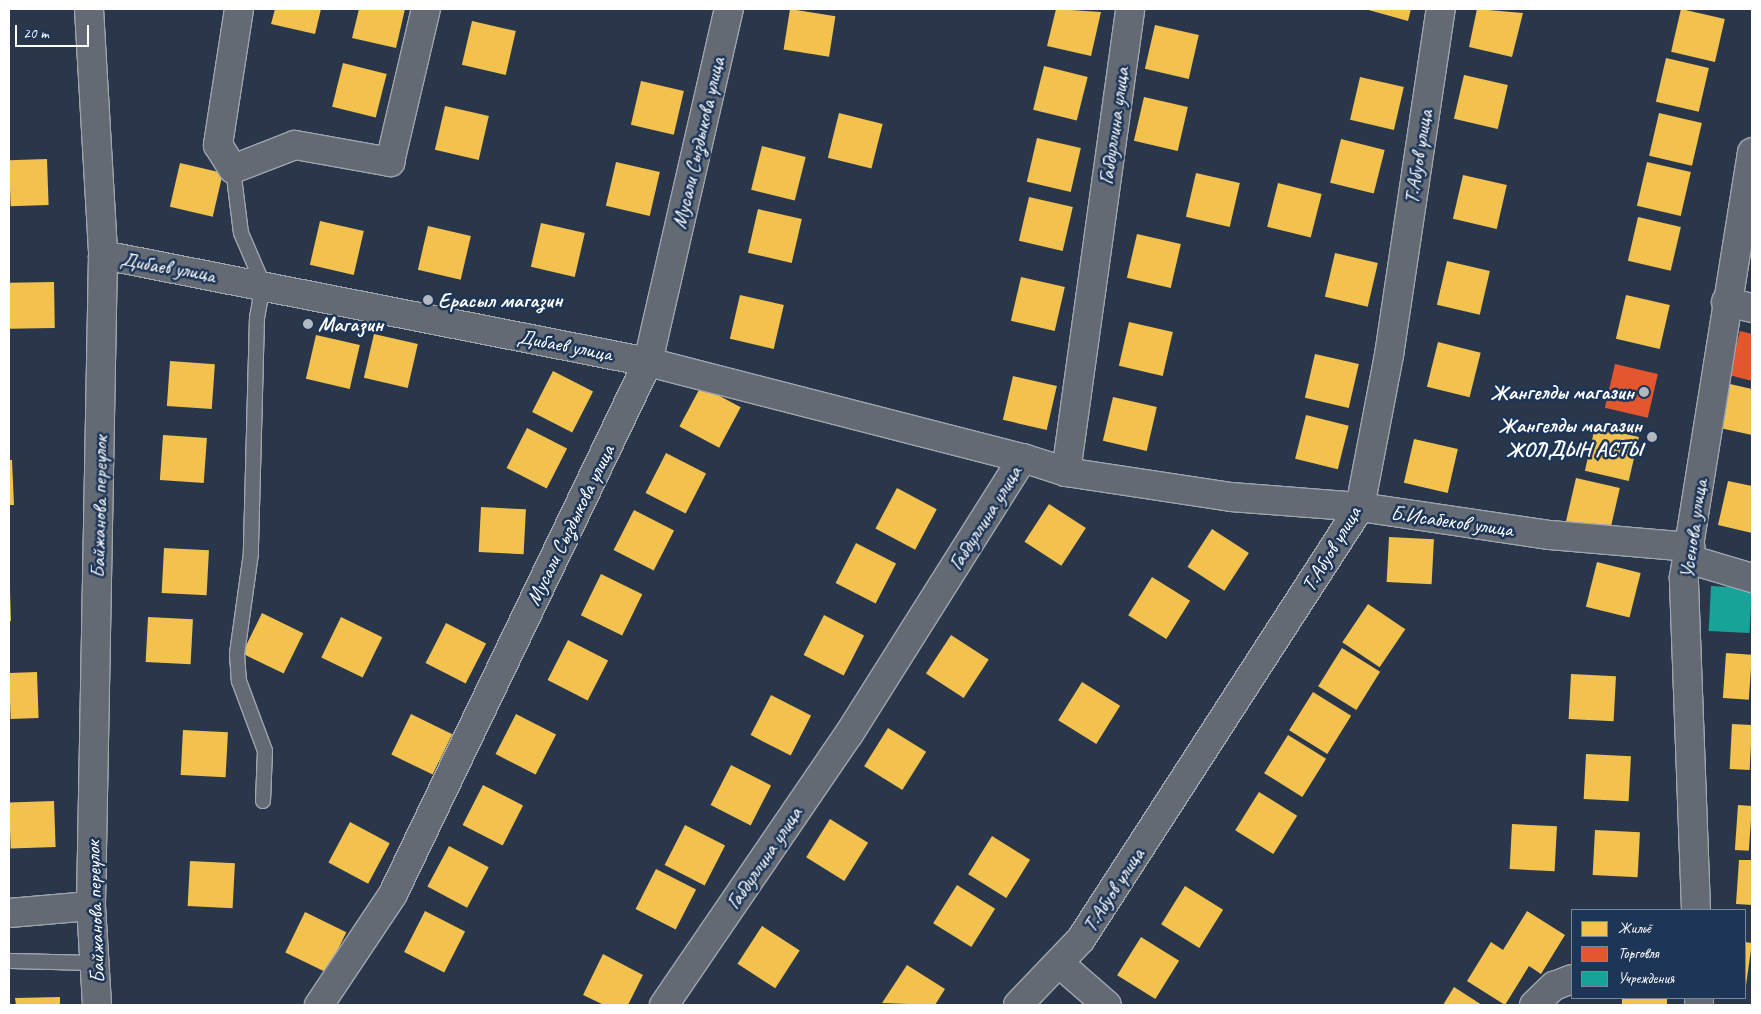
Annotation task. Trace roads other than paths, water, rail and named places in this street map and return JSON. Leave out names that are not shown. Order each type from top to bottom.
[{"type":"street","name":"Байжанова переулок","points":[[89,9],[103,255],[91,906],[98,1005]]},
{"type":"street","points":[[239,9],[218,145],[233,169],[295,146],[390,162],[426,9]]},
{"type":"street","name":"Мусали Сыздыкова улица","points":[[319,1005],[393,894],[648,362],[729,9]]},
{"type":"street","name":"Габдуллина улица","points":[[664,1005],[849,734],[1023,458],[1066,472],[1130,9]]},
{"type":"street","name":"Т.Абуов улица","points":[[1018,1005],[1060,964],[1086,931],[1360,507],[1389,355],[1441,9]]},
{"type":"street","name":"Усенова улица","points":[[1696,909],[1684,577],[1726,302],[1752,152]]},
{"type":"street","name":"Дибаев улица","points":[[103,255],[263,284],[648,362],[1023,458]]},
{"type":"street","points":[[1726,302],[1752,308]]},
{"type":"street","name":"Б.Исабеков улица","points":[[1066,472],[1231,497],[1360,507],[1689,553],[1752,578]]},
{"type":"street","points":[[9,913],[91,906]]},
{"type":"street","points":[[1060,964],[1107,1005]]},
{"type":"street","points":[[1534,1005],[1554,986],[1571,979]]},
{"type":"lane","points":[[233,169],[241,233],[263,284],[257,317],[252,543],[238,654],[239,681],[265,751],[264,801]]},
{"type":"lane","points":[[9,962],[96,963]]},
{"type":"place","name":"Ерасыл магазин","points":[[428,300]]},
{"type":"place","name":"Магазин","points":[[308,324]]},
{"type":"place","name":"Жангелды магазин","points":[[1644,392]]},
{"type":"place","name":"Жангелды магазин ЖОЛДЫН АСТЫ","points":[[1652,437]]}]
